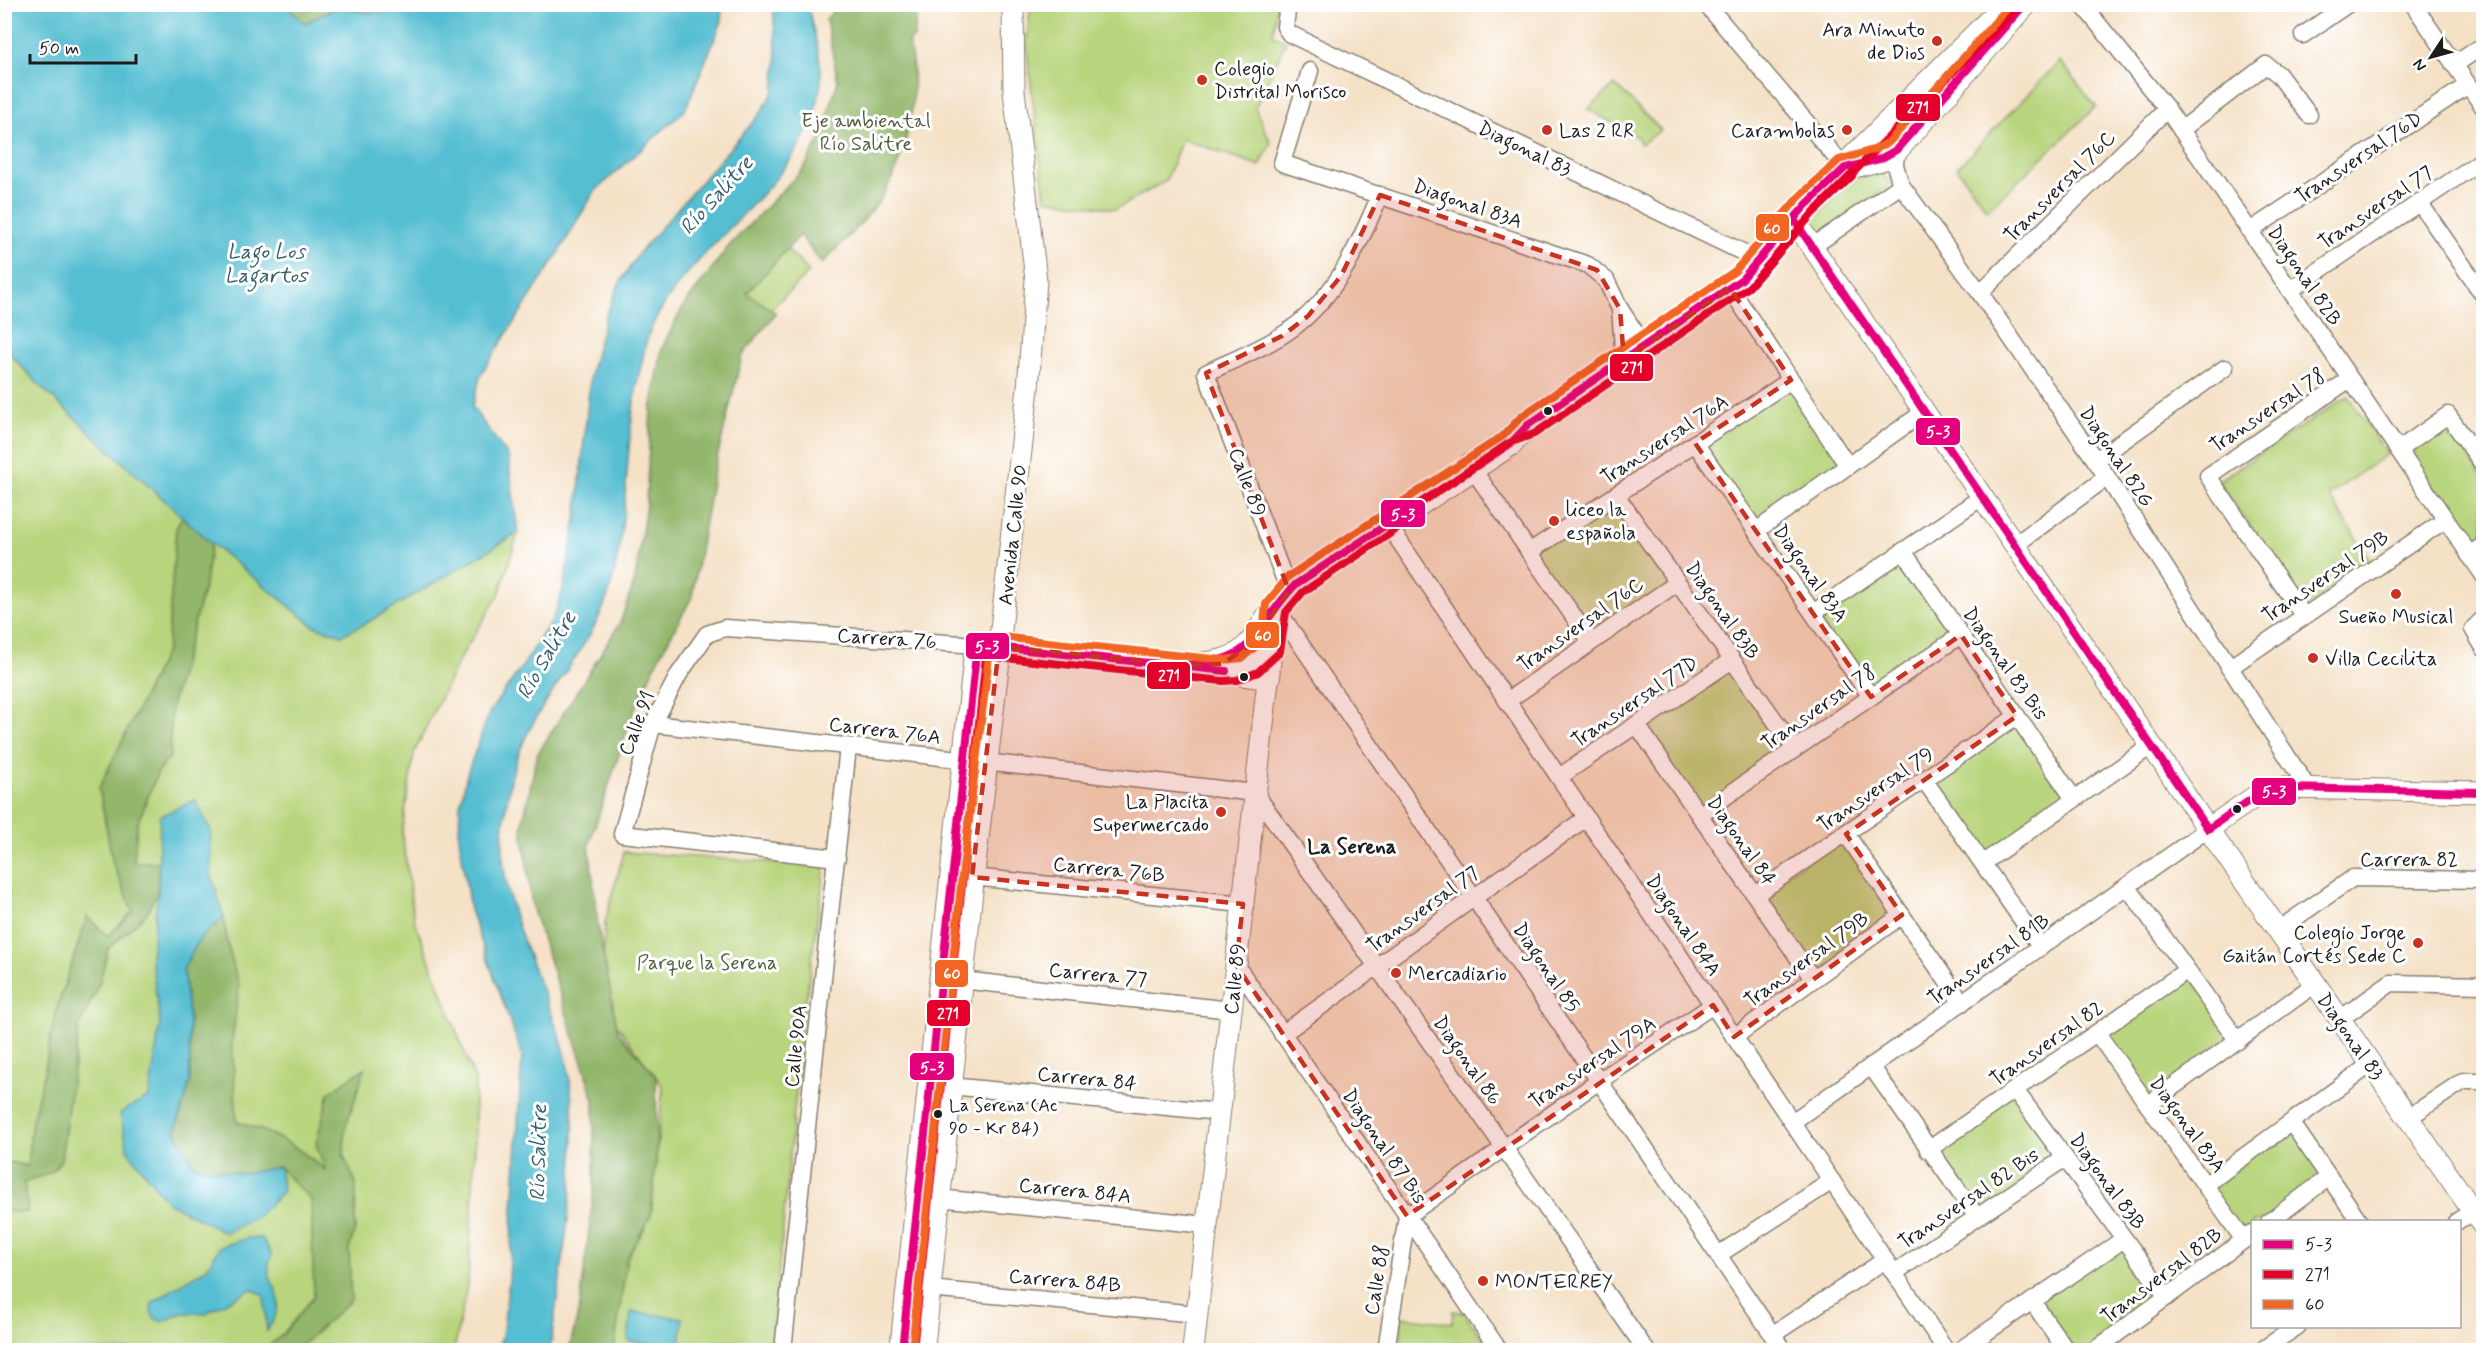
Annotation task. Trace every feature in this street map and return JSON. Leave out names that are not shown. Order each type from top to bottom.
[{"type":"main road","points":[[1845,168],[1880,159],[1896,150],[2017,6]]},
{"type":"main road","points":[[1187,666],[1212,665],[1234,659],[1250,645],[1282,599],[1387,523],[1413,509],[1504,434],[1528,425],[1730,288],[1761,261],[1794,220],[1845,168],[2017,6]]},
{"type":"main road","name":"Calle 89","points":[[1272,645],[1282,599]]},
{"type":"main road","name":"Carrera 76","points":[[988,646],[1223,671],[1246,668],[1272,645]]},
{"type":"main road","name":"Avenida Calle 90","points":[[902,1350],[988,646]]},
{"type":"main road","points":[[1223,671],[1269,677]]},
{"type":"main road","name":"Avenida Calle 90","points":[[922,1350],[972,877],[975,762]]},
{"type":"street","name":"Avenida Calle 90","points":[[988,646],[1028,388],[1036,280],[1014,91],[1013,4]]},
{"type":"street","name":"Diagonal 83","points":[[1288,4],[1285,27],[1290,34],[1761,261]]},
{"type":"street","points":[[1706,4],[1724,37],[1845,168]]},
{"type":"street","name":"Diagonal 82B","points":[[2082,4],[2167,109],[2484,576]]},
{"type":"street","points":[[2303,35],[2348,4]]},
{"type":"street","points":[[2413,4],[2484,108]]},
{"type":"street","points":[[2454,65],[2484,45]]},
{"type":"street","points":[[2181,130],[2266,65],[2278,74],[2309,116]]},
{"type":"street","name":"Diagonal 83A","points":[[1310,71],[1282,163],[1588,265],[1606,280],[1620,309],[1644,346]]},
{"type":"street","name":"Transversal 76D","points":[[2250,231],[2468,85]]},
{"type":"street","name":"Transversal 76C","points":[[1980,293],[2167,109]]},
{"type":"street","name":"Diagonal 82G","points":[[1896,150],[1897,174],[1901,185],[1980,293],[2096,460],[2307,787]]},
{"type":"street","name":"Transversal 77","points":[[2290,290],[2484,159]]},
{"type":"street","points":[[1812,247],[1901,185]]},
{"type":"street","name":"Calle 89","points":[[1282,599],[1206,373],[1282,336],[1308,316],[1341,276],[1364,235],[1380,195]]},
{"type":"street","points":[[2419,202],[2484,296]]},
{"type":"street","name":"Diagonal 83","points":[[1794,220],[2474,1216]]},
{"type":"street","points":[[1730,288],[1848,466]]},
{"type":"street","name":"Diagonal 83A","points":[[1620,309],[1624,360]]},
{"type":"street","points":[[2096,460],[2225,368]]},
{"type":"street","name":"Transversal 78","points":[[2303,615],[2208,476],[2350,379]]},
{"type":"street","name":"Transversal 76A","points":[[1529,552],[1791,380]]},
{"type":"street","points":[[1756,531],[1924,412]]},
{"type":"street","points":[[2398,450],[2448,415],[2484,466]]},
{"type":"street","name":"Diagonal 83A","points":[[1695,443],[1871,697]]},
{"type":"street","points":[[1470,464],[1591,642]]},
{"type":"street","points":[[2015,546],[2107,477]]},
{"type":"street","name":"Diagonal 83B","points":[[1616,495],[1795,749]]},
{"type":"street","points":[[1813,613],[1982,497]]},
{"type":"street","name":"Transversal 79B","points":[[2229,668],[2303,615],[2445,520]]},
{"type":"street","name":"Diagonal 84A","points":[[1387,523],[1946,1350]]},
{"type":"street","points":[[2469,555],[2484,545]]},
{"type":"street","name":"Diagonal 83 Bis","points":[[1903,551],[2074,799]]},
{"type":"street","name":"Transversal 76C","points":[[1507,701],[1677,583]]},
{"type":"street","name":"Diagonal 85","points":[[1282,599],[1473,896],[1783,1350]]},
{"type":"street","points":[[2478,623],[2484,648]]},
{"type":"street","name":"Carrera 76","points":[[707,634],[725,628],[988,646]]},
{"type":"street","name":"Calle 91","points":[[707,634],[679,674],[653,724],[622,834],[837,858]]},
{"type":"street","name":"Transversal 78","points":[[1699,815],[1961,634]]},
{"type":"street","name":"Calle 89","points":[[1193,1350],[1272,645]]},
{"type":"street","name":"Transversal 77D","points":[[1559,777],[1732,660]]},
{"type":"street","name":"Transversal 79","points":[[1755,895],[2017,716]]},
{"type":"street","name":"Carrera 76A","points":[[653,724],[1255,793]]},
{"type":"street","name":"Diagonal 84","points":[[1637,725],[1813,979]]},
{"type":"street","points":[[1983,863],[2151,746]]},
{"type":"street","name":"Calle 90A","points":[[783,1350],[848,747]]},
{"type":"street","points":[[1925,781],[2041,947]]},
{"type":"street","points":[[2208,829],[2253,798],[2268,791],[2307,787],[2484,792]]},
{"type":"street","name":"Diagonal 86","points":[[1255,793],[1646,1350]]},
{"type":"street","name":"Transversal 77","points":[[1282,1034],[1473,896],[1586,818]]},
{"type":"street","name":"Transversal 81B","points":[[1792,1122],[2208,829]]},
{"type":"street","points":[[1845,834],[1962,1003]]},
{"type":"street","name":"Carrera 76B","points":[[972,877],[1243,903]]},
{"type":"street","name":"Carrera 82","points":[[2278,930],[2354,878],[2484,880]]},
{"type":"street","points":[[2127,886],[2238,1041]]},
{"type":"street","name":"Transversal 79B","points":[[1734,1037],[1902,915]]},
{"type":"street","name":"Diagonal 87 Bis","points":[[1236,965],[1499,1350]]},
{"type":"street","name":"Transversal 82","points":[[1928,1150],[2187,970]]},
{"type":"street","name":"Carrera 77","points":[[961,980],[1231,1010]]},
{"type":"street","points":[[2340,1019],[2391,983],[2484,985]]},
{"type":"street","points":[[2148,1105],[2315,984]]},
{"type":"street","name":"Transversal 79A","points":[[1407,1216],[1599,1081],[1713,1005]]},
{"type":"street","name":"Diagonal 83A","points":[[2097,1033],[2205,1185],[2248,1237]]},
{"type":"street","points":[[2205,1185],[2371,1064]]},
{"type":"street","points":[[1871,1066],[1977,1217]]},
{"type":"street","points":[[2408,1118],[2463,1081],[2484,1081]]},
{"type":"street","name":"Carrera 84","points":[[950,1086],[1220,1112]]},
{"type":"street","name":"Diagonal 83B","points":[[2015,1090],[2167,1297]]},
{"type":"street","points":[[2291,1122],[2359,1220]]},
{"type":"street","name":"Transversal 82 Bis","points":[[1773,1335],[1977,1217],[2065,1158]]},
{"type":"street","points":[[2270,1220],[2329,1177]]},
{"type":"street","points":[[1718,1255],[1832,1181]]},
{"type":"street","name":"Carrera 84A","points":[[938,1197],[1207,1225]]},
{"type":"street","name":"Calle 88","points":[[1386,1350],[1407,1216]]},
{"type":"street","name":"Transversal 82B","points":[[2095,1350],[2248,1237]]},
{"type":"street","points":[[1960,1350],[2124,1239]]},
{"type":"street","name":"Carrera 84B","points":[[929,1289],[1197,1314]]},
{"type":"street","points":[[2032,1301],[2066,1350]]},
{"type":"street","points":[[2262,1350],[2295,1328]]},
{"type":"highlighted area","points":[[1380,195],[1597,270],[1620,309],[1624,360],[1730,288],[1791,380],[1695,443],[1871,697],[1961,635],[2017,716],[1846,834],[1902,915],[1734,1037],[1713,1005],[1407,1216],[1236,965],[1243,904],[972,877],[999,647],[1187,665],[1222,664],[1250,645],[1289,591],[1206,373],[1282,336],[1308,316],[1341,276]]},
{"type":"green space","points":[[285,5],[405,5],[400,10],[371,13],[339,7],[304,23]]},
{"type":"green space","name":"Eje ambiental Río Salitre","points":[[838,5],[900,5],[917,9],[914,37],[908,42],[913,81],[910,123],[890,181],[875,207],[853,232],[822,264],[800,235],[747,293],[776,313],[742,356],[714,470],[692,597],[657,661],[633,713],[589,844],[598,926],[618,1032],[656,1076],[657,1148],[651,1215],[627,1258],[614,1350],[569,1350],[580,1306],[594,1189],[594,1100],[532,906],[522,827],[537,755],[620,623],[635,580],[646,504],[651,410],[662,348],[683,307],[729,246],[804,168],[820,139],[838,81],[826,20]]},
{"type":"green space","points":[[1031,5],[1277,5],[1273,35],[1286,41],[1255,108],[1271,143],[1260,166],[1182,139],[1166,181],[1116,209],[1045,199],[1026,44]]},
{"type":"green space","points":[[2060,61],[2096,107],[1987,210],[1957,168]]},
{"type":"green space","points":[[1615,85],[1661,130],[1641,144],[1637,137],[1588,109]]},
{"type":"green space","points":[[1876,168],[1892,184],[1817,237],[1807,224],[1856,179]]},
{"type":"green space","points":[[785,247],[809,272],[763,317],[739,293]]},
{"type":"green space","points":[[4,348],[41,387],[211,543],[314,626],[342,635],[518,533],[499,595],[458,661],[414,753],[402,832],[414,920],[475,1080],[475,1147],[468,1281],[454,1350],[5,1350]]},
{"type":"green space","points":[[1791,380],[1848,466],[1756,531],[1695,443]]},
{"type":"green space","points":[[2348,396],[2387,454],[2329,495],[2371,562],[2306,607],[2218,481]]},
{"type":"green space","points":[[2446,423],[2483,478],[2483,538],[2473,547],[2406,450]]},
{"type":"green space","points":[[1616,495],[1677,583],[1591,642],[1529,552]]},
{"type":"green space","points":[[182,516],[211,543],[205,584],[171,707],[170,757],[158,772],[137,825],[134,862],[159,862],[158,890],[147,913],[108,949],[100,982],[79,1027],[61,1160],[52,1172],[24,1183],[28,1212],[5,1212],[5,1161],[27,1166],[32,1121],[44,1074],[55,1014],[87,917],[108,936],[133,911],[113,864],[99,788],[167,649],[176,529]]},
{"type":"green space","points":[[1903,551],[1961,635],[1871,697],[1813,613]]},
{"type":"green space","points":[[1732,660],[1795,749],[1699,815],[1637,725]]},
{"type":"green space","points":[[2017,716],[2074,799],[1983,863],[1925,781]]},
{"type":"green space","points":[[1846,834],[1902,915],[1813,979],[1755,895]]},
{"type":"green space","name":"Parque la Serena","points":[[624,852],[825,866],[803,1020],[771,1350],[612,1350],[620,1251],[640,1237],[651,1215],[663,1087],[609,1014],[602,989],[605,922]]},
{"type":"green space","points":[[224,917],[227,942],[239,986],[232,1043],[237,1122],[284,1140],[325,1170],[316,1144],[329,1093],[365,1068],[345,1129],[344,1157],[356,1183],[355,1229],[349,1249],[351,1300],[297,1350],[264,1350],[283,1334],[314,1296],[311,1200],[279,1167],[242,1174],[194,1165],[175,1131],[190,1083],[189,1022],[183,969],[201,937]]},
{"type":"green space","points":[[2187,970],[2238,1041],[2148,1105],[2097,1033]]},
{"type":"green space","points":[[2015,1090],[2065,1158],[1977,1217],[1928,1150]]},
{"type":"green space","points":[[2291,1122],[2329,1177],[2270,1220],[2251,1220],[2251,1235],[2244,1240],[2205,1185]]},
{"type":"green space","points":[[2124,1239],[2167,1297],[2095,1350],[2066,1350],[2032,1301]]},
{"type":"green space","points":[[1453,1311],[1463,1312],[1492,1350],[1400,1350],[1402,1317],[1452,1323]]},
{"type":"water","name":"Lago Los Lagartos","points":[[405,4],[721,5],[722,21],[685,110],[594,192],[559,252],[481,374],[472,407],[508,456],[518,533],[342,635],[314,626],[211,543],[41,387],[5,348],[5,5],[285,5],[305,23],[339,7],[371,13],[400,10]]},
{"type":"water","name":"Río Salitre","points":[[773,5],[808,5],[821,75],[812,120],[795,153],[772,183],[691,269],[668,299],[650,331],[635,394],[621,534],[610,589],[601,613],[588,637],[531,726],[512,775],[503,838],[505,876],[517,923],[565,1054],[572,1098],[573,1134],[569,1206],[550,1350],[497,1350],[502,1337],[509,1281],[522,1055],[470,910],[459,837],[460,805],[467,774],[490,711],[553,618],[563,590],[576,520],[591,371],[606,315],[619,284],[639,253],[760,114],[774,91],[777,61]]},
{"type":"water","points":[[195,800],[211,831],[211,874],[224,917],[201,937],[183,969],[189,1022],[190,1083],[175,1131],[194,1165],[242,1174],[279,1167],[283,1191],[259,1215],[226,1233],[167,1202],[128,1151],[120,1113],[149,1097],[160,1023],[151,958],[158,890],[160,816]]},
{"type":"water","points":[[247,1238],[262,1238],[272,1255],[269,1274],[278,1296],[278,1305],[267,1331],[264,1295],[251,1289],[206,1313],[182,1313],[162,1322],[154,1318],[151,1311],[152,1303],[207,1268],[220,1247]]},
{"type":"water","points":[[631,1312],[683,1318],[680,1347],[628,1341]]},
{"type":"transit line","name":"60","points":[[912,1349],[962,876],[991,640],[1000,637],[1223,660],[1242,658],[1262,641],[1266,604],[1289,576],[1503,436],[1522,416],[1735,271],[1798,198],[1839,160],[1876,149],[1889,142],[2011,4]]},
{"type":"transit line","name":"5-3","points":[[1187,665],[1229,657],[1243,649],[1253,640],[1281,600],[1296,584],[1510,444],[1528,425],[1742,279],[1806,205],[1845,168],[1880,159],[1896,150],[2025,4]]},
{"type":"transit line","name":"271","points":[[1822,204],[2014,11]]},
{"type":"transit line","name":"271","points":[[913,1350],[986,656],[1223,681],[1237,680],[1258,672],[1280,652],[1286,612],[1303,592],[1394,531],[1415,507],[1509,443],[1534,434],[1749,287],[1814,212],[1852,176]]},
{"type":"transit line","name":"5-3","points":[[1794,220],[2208,829],[2253,798],[2285,788],[2484,792]]},
{"type":"transit line","name":"5-3","points":[[902,1350],[977,645],[1226,671]]},
{"type":"place","name":"Ara Minuto de Dios","points":[[1937,41]]},
{"type":"place","name":"Colegio Distrital Morisco","points":[[1202,80]]},
{"type":"place","name":"Las 2 RR","points":[[1547,130]]},
{"type":"place","name":"Carambolas","points":[[1847,130]]},
{"type":"place","name":"liceo la española","points":[[1554,521]]},
{"type":"place","name":"Sueño Musical","points":[[2396,594]]},
{"type":"place","name":"Villa Cecilita","points":[[2313,658]]},
{"type":"place","name":"La Placita Supermercado","points":[[1221,812]]},
{"type":"place","name":"Colegio Jorge Gaitán Cortés Sede C","points":[[2418,943]]},
{"type":"place","name":"Mercadiario","points":[[1396,973]]},
{"type":"place","name":"La Serena (Ac 90 - Kr 84)","points":[[938,1114]]},
{"type":"place","name":"MONTERREY","points":[[1483,1281]]},
{"type":"district","name":"La Serena","points":[[1352,846]]}]
